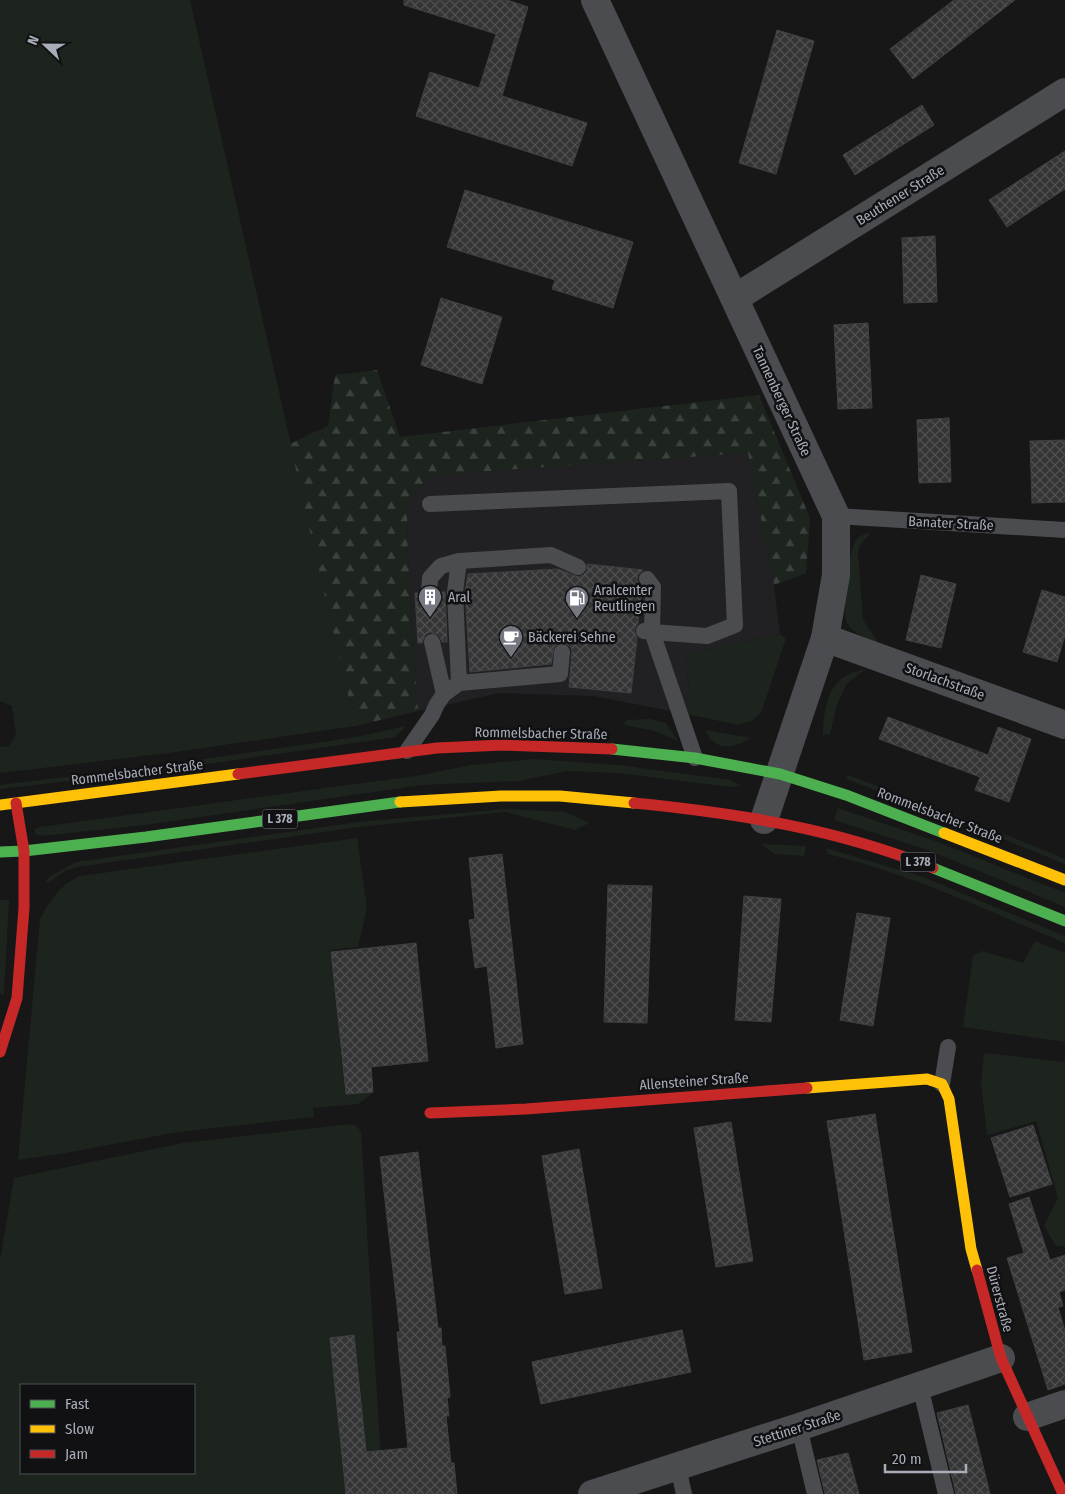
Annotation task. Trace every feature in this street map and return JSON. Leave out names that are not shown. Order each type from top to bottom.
[{"type":"main road","name":"Rommelsbacher Straße","points":[[0,805],[407,751],[503,745],[620,749],[695,758],[780,774],[849,796],[1065,880]]},
{"type":"main road","name":"L 378","points":[[0,852],[146,838],[400,802],[502,796],[560,796],[692,809],[764,820],[821,832],[918,862],[1065,921]]},
{"type":"main road","points":[[0,1052],[18,998],[24,908],[24,851],[16,803]]},
{"type":"main road","name":"Allensteiner Straße","points":[[430,1113],[526,1109],[927,1079],[942,1084]]},
{"type":"main road","name":"Dürerstraße","points":[[942,1084],[948,1099],[971,1249],[1000,1358],[1062,1494]]},
{"type":"street","name":"Tannenberger Straße","points":[[595,0],[836,516],[836,575],[825,638],[764,820]]},
{"type":"street","name":"Beuthener Straße","points":[[734,298],[1065,92]]},
{"type":"street","name":"Storlachstraße","points":[[825,638],[1065,725]]},
{"type":"street","name":"Stettiner Straße","points":[[592,1494],[799,1427],[1000,1358]]},
{"type":"street","points":[[1027,1417],[1065,1404]]},
{"type":"lane","points":[[430,504],[729,491],[735,625],[707,636],[648,631]]},
{"type":"lane","name":"Banater Straße","points":[[836,516],[1065,530]]},
{"type":"lane","points":[[429,593],[430,578],[441,566],[459,561],[551,555],[578,567]]},
{"type":"lane","points":[[459,561],[455,592],[459,683]]},
{"type":"lane","points":[[647,578],[653,588],[648,631],[695,758]]},
{"type":"lane","points":[[432,642],[444,694]]},
{"type":"lane","points":[[407,751],[444,694],[459,683],[560,674],[562,652]]},
{"type":"lane","points":[[942,1084],[948,1047]]},
{"type":"lane","points":[[920,1386],[946,1494]]},
{"type":"lane","points":[[799,1427],[815,1494]]},
{"type":"lane","points":[[678,1467],[684,1494]]},
{"type":"shaded area","points":[[748,453],[774,585],[780,634],[686,654],[691,715],[593,696],[500,693],[418,711],[408,556],[407,504],[428,478],[449,474]]},
{"type":"green space","points":[[0,0],[190,0],[355,726],[169,753],[0,773],[0,747],[9,746],[16,734],[12,706],[0,701]]},
{"type":"green space","points":[[377,370],[400,437],[759,395],[810,518],[806,573],[774,585],[748,453],[449,474],[428,478],[407,504],[408,556],[418,711],[355,726],[290,444],[328,426],[335,375]]},
{"type":"green space","points":[[871,532],[860,545],[858,553],[863,620],[877,640],[876,642],[853,630],[845,617],[846,583],[852,548],[858,538]]},
{"type":"green space","points":[[780,634],[786,638],[761,713],[751,721],[739,725],[691,715],[686,654]]},
{"type":"green space","points":[[866,669],[847,683],[837,705],[830,734],[823,735],[827,701],[836,684],[854,672]]},
{"type":"green space","points":[[650,719],[666,723],[678,741],[655,731],[624,725],[628,720]]},
{"type":"green space","points":[[406,726],[395,737],[389,738],[171,769],[0,789],[0,785],[170,764],[356,737]]},
{"type":"green space","points":[[705,730],[751,738],[731,746],[719,745],[709,737]]},
{"type":"green space","points":[[533,759],[619,765],[730,780],[741,786],[730,787],[618,773],[567,771],[519,781],[422,785],[145,825],[41,836],[34,833],[35,829],[40,827],[422,775],[471,765]]},
{"type":"green space","points":[[848,775],[992,829],[1065,859],[1065,864],[846,779]]},
{"type":"green space","points":[[838,808],[935,841],[1065,893],[1065,907],[931,851],[834,820]]},
{"type":"green space","points":[[506,809],[565,812],[589,823],[575,830],[505,812],[359,827],[77,867],[65,871],[49,882],[45,882],[52,875],[76,862],[359,822]]},
{"type":"green space","points":[[357,838],[367,908],[358,947],[330,950],[345,1094],[374,1092],[358,1104],[313,1108],[314,1117],[178,1132],[18,1160],[40,919],[61,888],[80,876]]},
{"type":"green space","points":[[761,844],[806,846],[804,856],[775,854]]},
{"type":"green space","points":[[826,848],[923,877],[1065,936],[1065,943],[918,882],[859,862],[828,854]]},
{"type":"green space","points":[[0,900],[9,900],[4,992],[2,996],[0,992]]},
{"type":"green space","points":[[1035,941],[1065,953],[1065,1042],[963,1027],[973,956],[982,951],[1023,963]]},
{"type":"green space","points":[[984,1053],[1065,1062],[1065,1246],[1056,1246],[1044,1226],[1058,1198],[1036,1121],[987,1135],[981,1083]]},
{"type":"green space","points":[[350,1124],[357,1126],[361,1132],[383,1494],[0,1494],[0,1260],[14,1178],[183,1143]]},
{"type":"building","points":[[404,0],[507,0],[528,7],[502,96],[587,123],[572,166],[416,116],[430,72],[479,88],[496,34],[404,5]]},
{"type":"building","points":[[954,0],[1015,0],[913,79],[890,49]]},
{"type":"building","points":[[777,30],[814,41],[776,174],[739,163]]},
{"type":"building","points":[[922,105],[934,125],[855,175],[843,155]]},
{"type":"building","points":[[1065,151],[1065,189],[1007,227],[989,200]]},
{"type":"building","points":[[465,190],[633,242],[613,308],[552,289],[555,280],[447,247]]},
{"type":"building","points":[[935,236],[937,302],[904,303],[902,238]]},
{"type":"building","points":[[441,298],[502,317],[482,384],[421,365]]},
{"type":"building","points":[[868,323],[872,408],[838,409],[834,325]]},
{"type":"building","points":[[949,418],[951,482],[919,483],[917,420]]},
{"type":"building","points":[[1065,440],[1065,502],[1032,503],[1030,441]]},
{"type":"building","points":[[587,564],[643,570],[638,575],[637,580],[642,589],[638,623],[634,630],[637,638],[631,693],[569,687],[572,652],[571,647],[563,642],[558,643],[554,647],[551,664],[470,672],[465,592],[468,574],[558,569],[579,577],[587,571]]},
{"type":"building","points":[[921,575],[956,584],[941,648],[906,640]]},
{"type":"building","points":[[1042,590],[1065,597],[1065,635],[1057,662],[1023,652]]},
{"type":"building","name":"Aral","points":[[439,592],[445,592],[447,642],[442,642],[439,635],[430,632],[425,635],[422,643],[418,643],[415,593],[419,593],[423,601],[429,603],[437,599]]},
{"type":"building","points":[[888,717],[988,755],[998,727],[1031,739],[1009,802],[975,790],[980,777],[879,739]]},
{"type":"building","points":[[502,854],[523,1044],[496,1048],[487,966],[475,968],[469,920],[475,919],[469,858]]},
{"type":"building","points":[[608,885],[652,886],[647,1023],[604,1022]]},
{"type":"building","points":[[744,896],[781,899],[771,1022],[735,1020]]},
{"type":"building","points":[[857,913],[890,918],[873,1026],[840,1020]]},
{"type":"building","points":[[416,943],[428,1061],[371,1067],[373,1092],[346,1094],[331,952]]},
{"type":"building","points":[[875,1114],[912,1352],[864,1360],[827,1121]]},
{"type":"building","points":[[731,1122],[753,1261],[716,1267],[694,1128]]},
{"type":"building","points":[[1033,1125],[1052,1184],[1010,1197],[991,1138]]},
{"type":"building","points":[[579,1149],[602,1288],[565,1294],[542,1156]]},
{"type":"building","points":[[418,1152],[438,1328],[441,1328],[442,1346],[445,1346],[450,1397],[447,1398],[449,1416],[446,1416],[451,1463],[454,1463],[457,1494],[346,1494],[330,1338],[354,1335],[366,1452],[408,1448],[397,1332],[400,1332],[380,1157]]},
{"type":"building","points":[[1029,1197],[1050,1260],[1065,1255],[1065,1290],[1059,1292],[1063,1306],[1058,1307],[1065,1331],[1065,1384],[1048,1390],[1007,1258],[1024,1253],[1009,1204]]},
{"type":"building","points":[[682,1330],[691,1372],[541,1404],[532,1362]]},
{"type":"building","points":[[968,1405],[990,1494],[956,1494],[937,1413]]},
{"type":"building","points":[[848,1453],[859,1494],[825,1494],[817,1460]]},
{"type":"traffic: fast","points":[[612,749],[695,758],[780,774],[849,796],[944,833]]},
{"type":"traffic: fast","points":[[0,852],[146,837],[400,802]]},
{"type":"traffic: fast","points":[[933,868],[1065,921]]},
{"type":"traffic: slow","points":[[0,805],[238,774]]},
{"type":"traffic: slow","points":[[400,802],[501,796],[560,796],[634,803]]},
{"type":"traffic: slow","points":[[944,833],[1065,880]]},
{"type":"traffic: slow","points":[[807,1088],[927,1079],[942,1084],[949,1099],[971,1249],[977,1270]]},
{"type":"traffic: jam","points":[[238,774],[437,748],[503,745],[612,749]]},
{"type":"traffic: jam","points":[[0,1052],[17,998],[24,908],[24,851],[16,803]]},
{"type":"traffic: jam","points":[[634,803],[710,812],[824,833],[897,854],[933,868]]},
{"type":"traffic: jam","points":[[430,1113],[526,1109],[807,1088]]},
{"type":"traffic: jam","points":[[977,1270],[1001,1358],[1063,1494]]},
{"type":"place","name":"Aral","points":[[430,618]]},
{"type":"place","name":"Aralcenter Reutlingen","points":[[577,619]]},
{"type":"place","name":"Bäckerei Sehne","points":[[511,658]]}]
